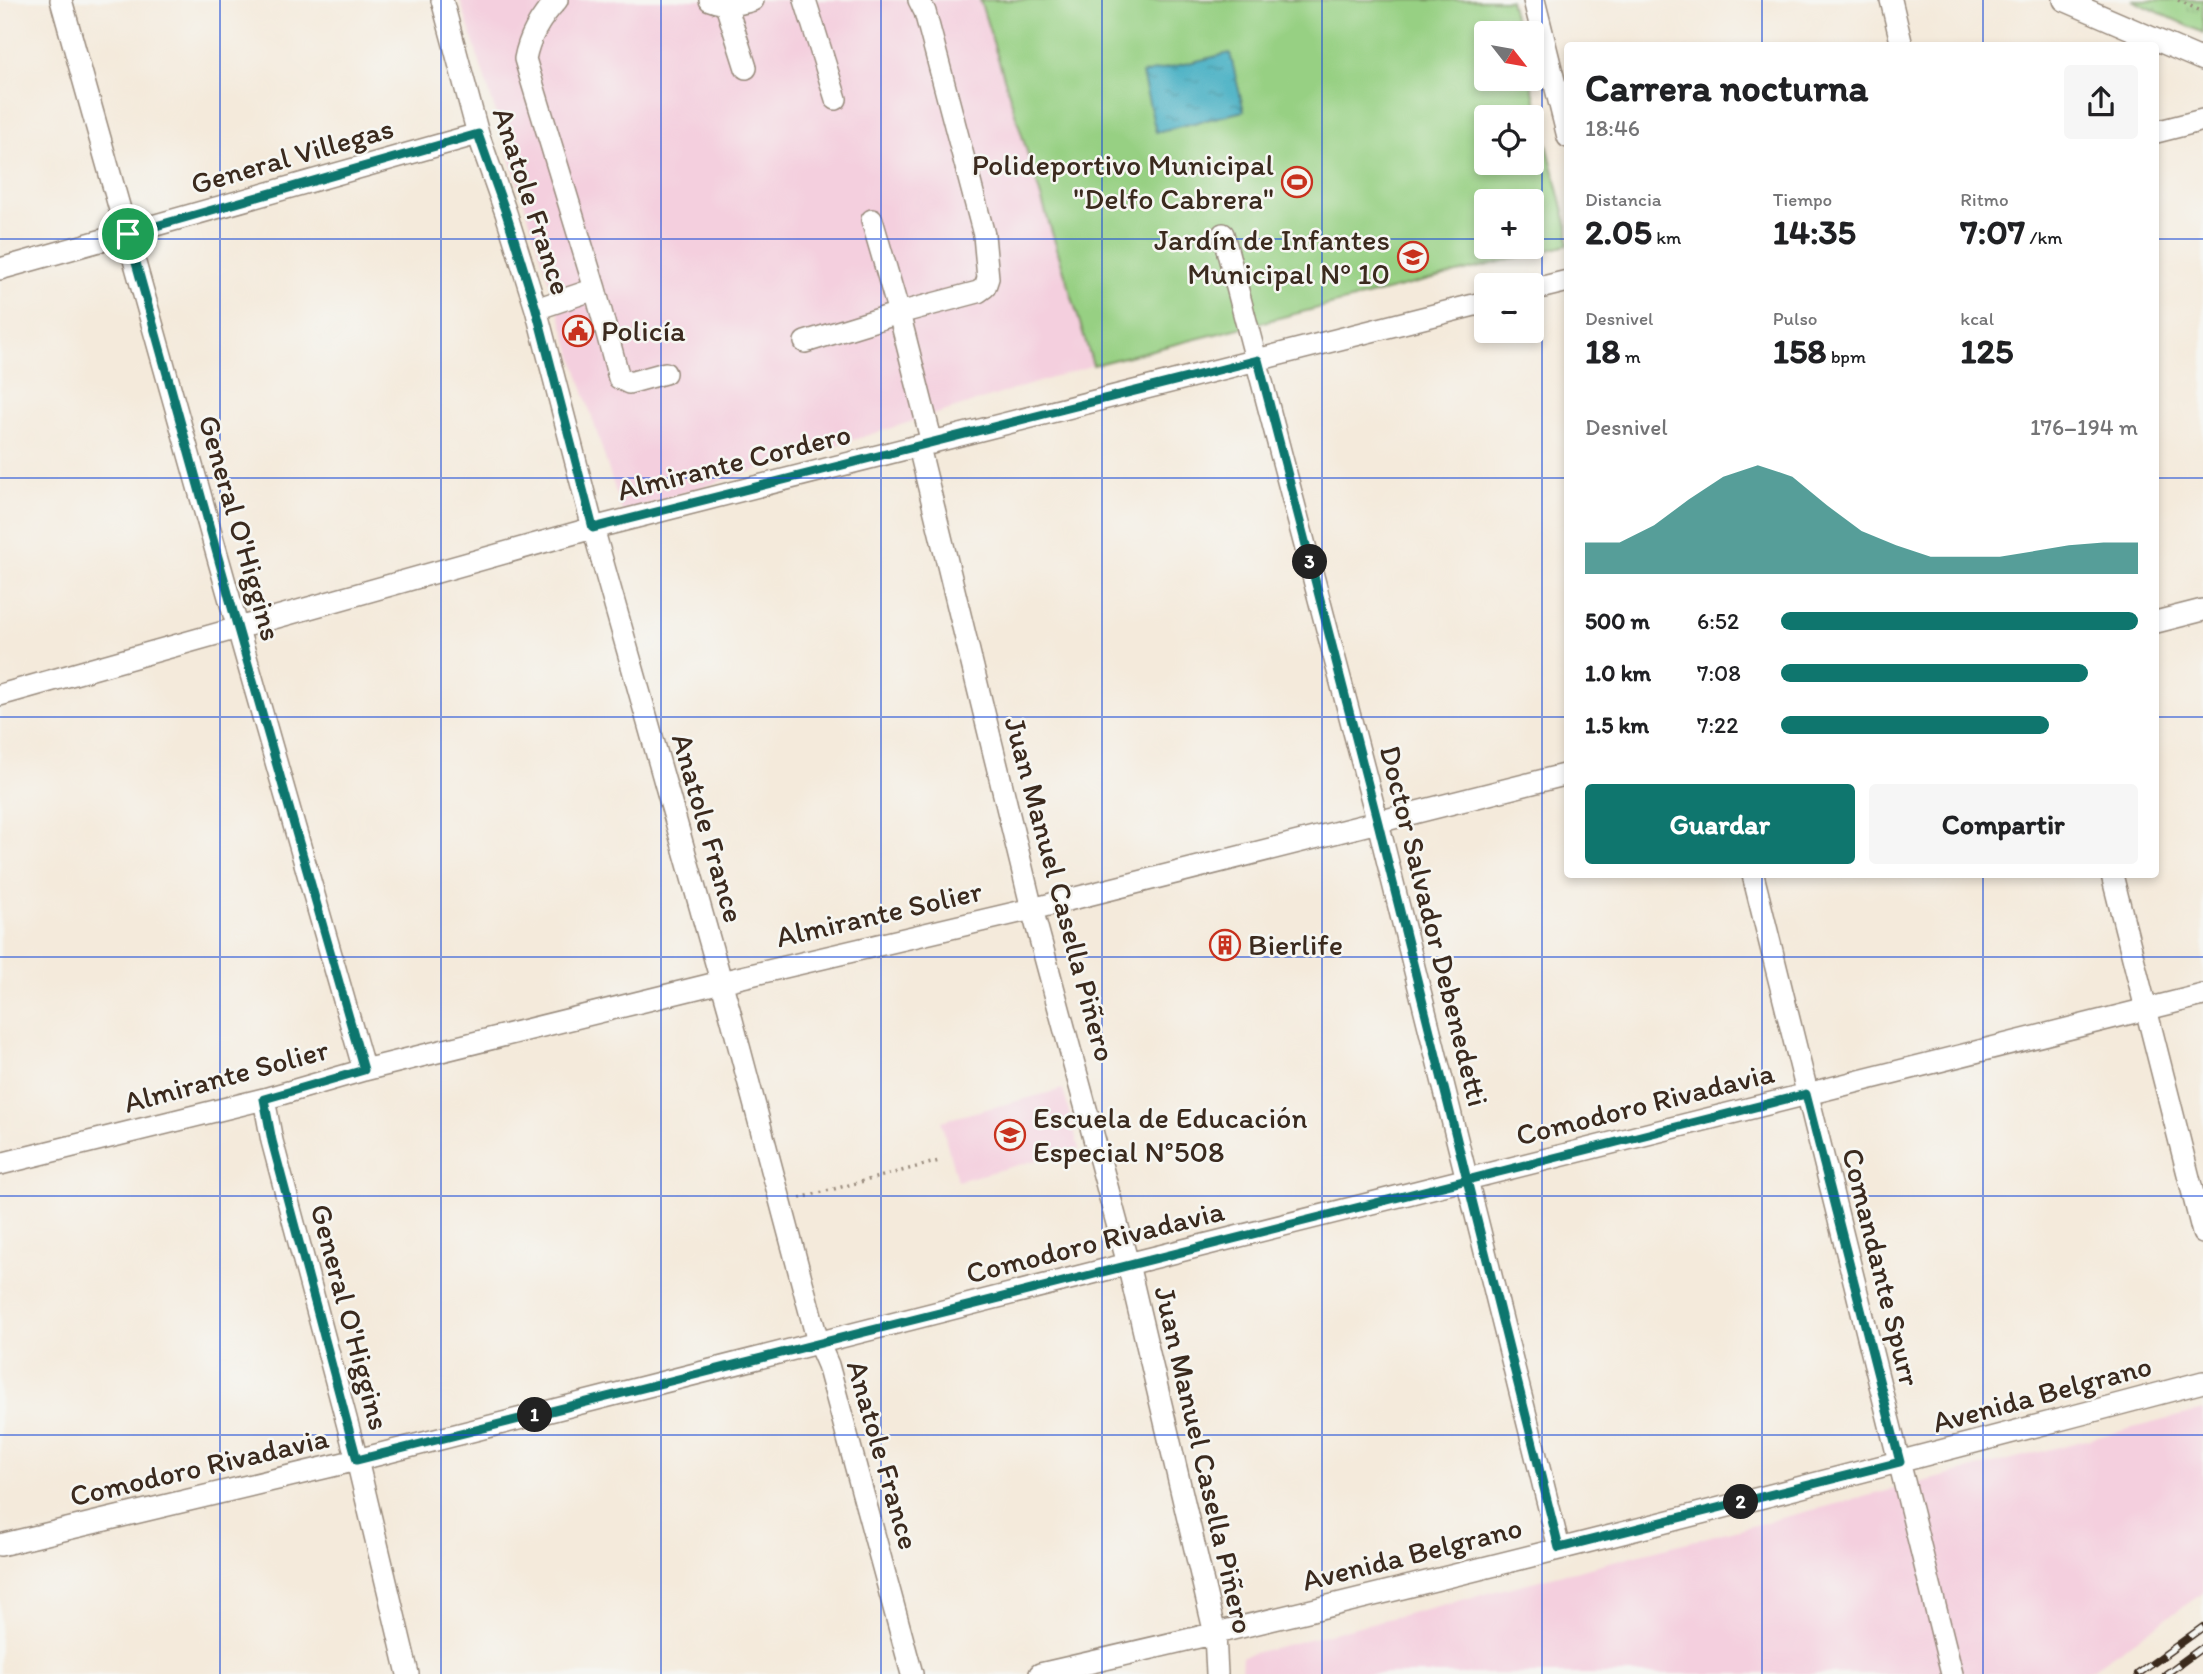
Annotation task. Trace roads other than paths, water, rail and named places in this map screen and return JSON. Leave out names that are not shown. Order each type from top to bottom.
[{"type":"street","name":"General O'Higgins","points":[[61,0],[364,1070]]},
{"type":"street","name":"Anatole France","points":[[442,0],[478,134],[536,309],[593,528],[912,1674]]},
{"type":"street","points":[[556,0],[544,14],[528,46],[525,59],[595,289],[619,379],[629,383],[665,373]]},
{"type":"street","points":[[718,2],[737,5],[753,0]]},
{"type":"street","points":[[806,0],[836,100]]},
{"type":"street","points":[[805,341],[978,292],[985,287],[988,278],[984,235],[925,12],[919,0]]},
{"type":"street","points":[[1534,0],[1564,121]]},
{"type":"street","points":[[1891,0],[1901,42]]},
{"type":"street","points":[[2064,0],[2203,60]]},
{"type":"street","points":[[718,2],[746,68]]},
{"type":"street","points":[[2159,131],[2203,120]]},
{"type":"street","name":"General Villegas","points":[[0,269],[478,134]]},
{"type":"street","name":"Juan Manuel Casella Piñero","points":[[872,220],[900,313],[925,445],[1032,909],[1128,1264],[1215,1634],[1217,1674]]},
{"type":"street","name":"Doctor Salvador Debenedetti","points":[[1223,234],[1378,823],[1559,1548]]},
{"type":"street","points":[[1544,287],[1564,282]]},
{"type":"street","points":[[536,309],[595,289]]},
{"type":"street","name":"Almirante Cordero","points":[[0,695],[593,528],[1474,305]]},
{"type":"street","points":[[2159,621],[2203,610]]},
{"type":"street","name":"Almirante Solier","points":[[1,1161],[264,1099],[364,1070],[1032,909],[1564,775]]},
{"type":"street","name":"Comandante Spurr","points":[[1754,878],[1952,1674]]},
{"type":"street","points":[[2113,878],[2203,1233]]},
{"type":"street","name":"Comodoro Rivadavia","points":[[0,1545],[357,1460],[2203,995]]},
{"type":"street","name":"General O'Higgins","points":[[264,1099],[272,1141],[357,1460],[408,1674]]},
{"type":"street","name":"Avenida Belgrano","points":[[1040,1674],[1215,1634],[1559,1548],[2203,1382]]},
{"type":"water","points":[[1230,53],[1244,111],[1156,132],[1142,74]]},
{"type":"railway","points":[[2138,1674],[2203,1627]]},
{"type":"railway","points":[[2166,1674],[2203,1647]]},
{"type":"place","name":"Polideportivo Municipal \"Delfo Cabrera\"","points":[[1297,182]]},
{"type":"place","name":"Jardín de Infantes Municipal Nº 10","points":[[1413,257]]},
{"type":"place","name":"Policía","points":[[578,331]]},
{"type":"place","name":"Bierlife","points":[[1225,945]]},
{"type":"place","name":"Escuela de Educación Especial N°508","points":[[1010,1135]]}]
